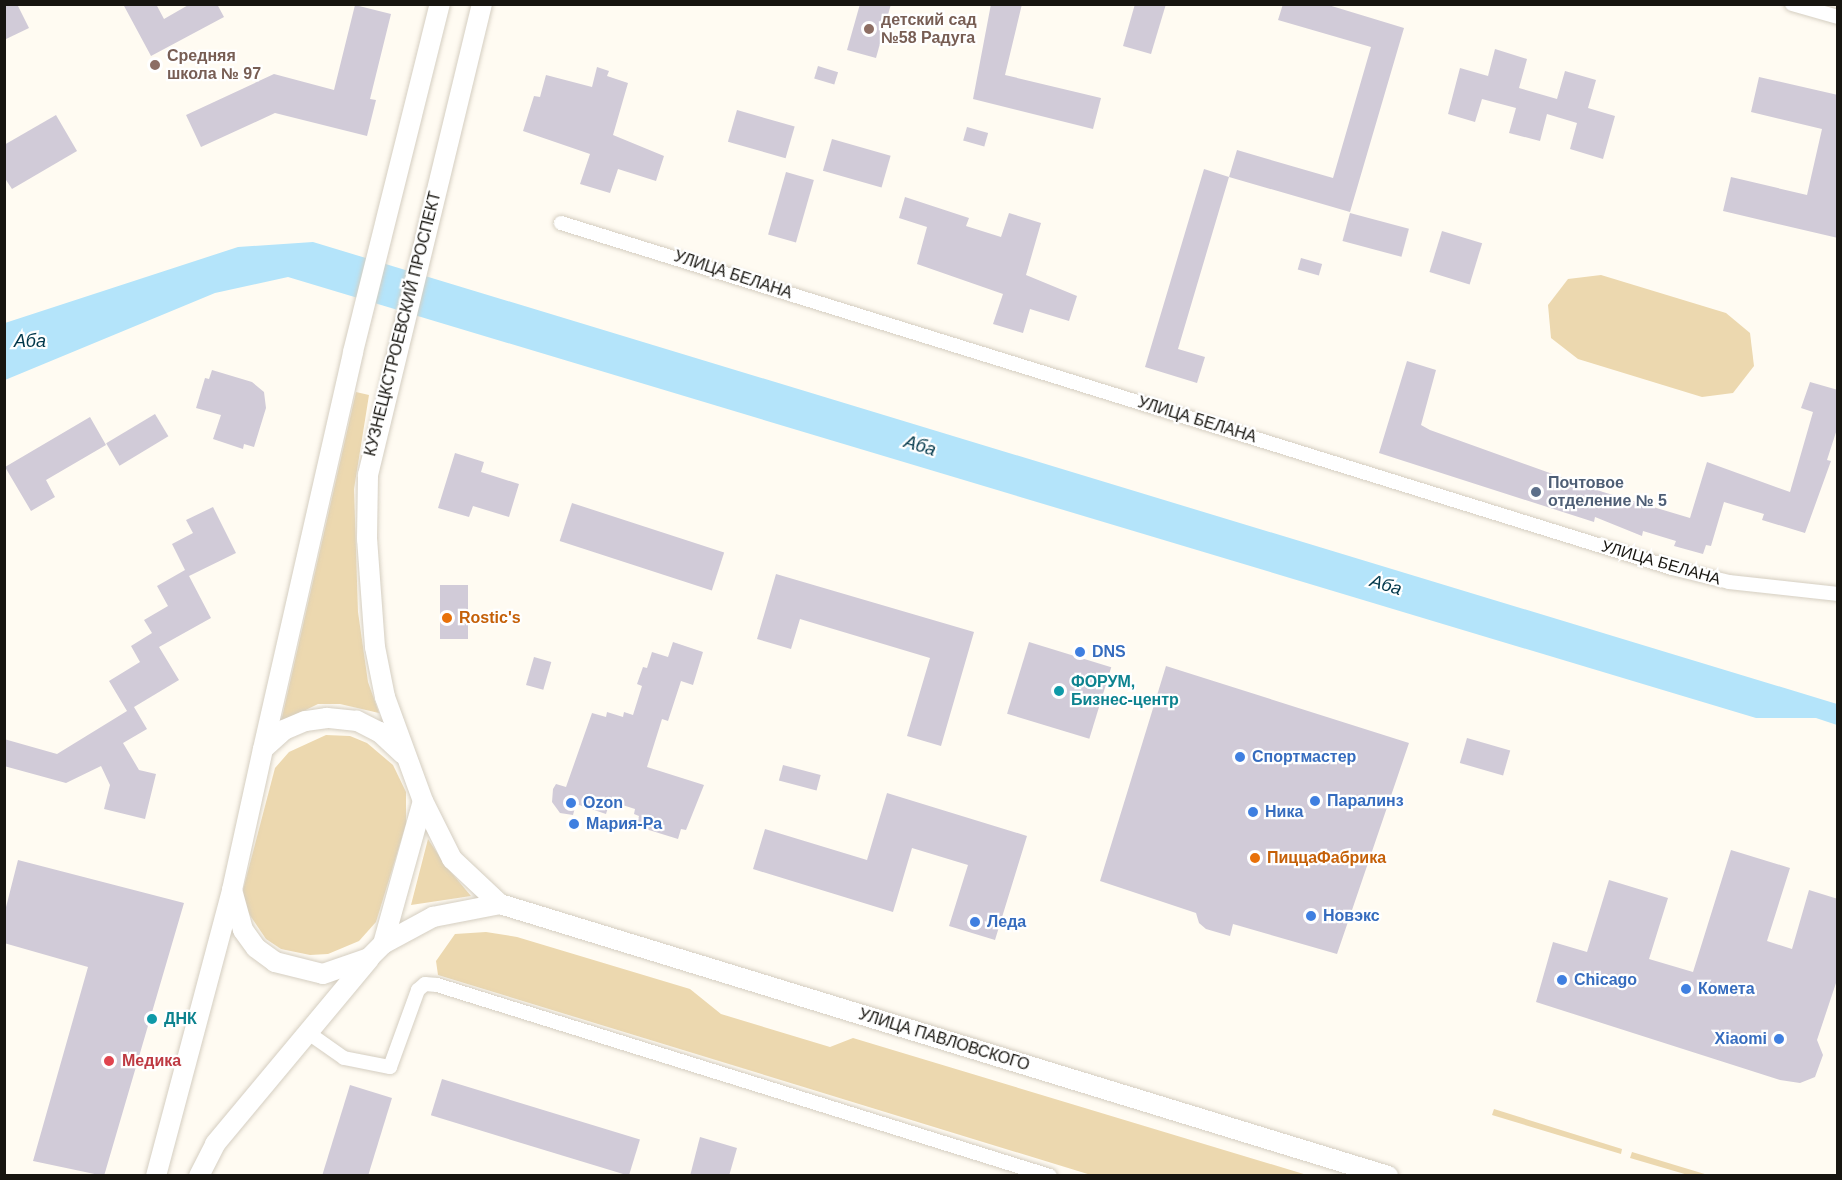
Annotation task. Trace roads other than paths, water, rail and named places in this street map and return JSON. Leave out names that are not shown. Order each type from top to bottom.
[{"type":"main road","points":[[156,1176],[232,890],[353,352],[440,4]]},
{"type":"main road","name":"КУЗНЕЦКСТРОЕВСКИЙ ПРОСПЕКТ","points":[[423,801],[403,754],[385,697],[375,646],[367,539],[371,454],[482,4]]},
{"type":"main road","points":[[262,749],[284,730],[305,721],[327,718],[357,721],[379,732],[403,754]]},
{"type":"main road","points":[[200,1176],[215,1144],[383,944],[423,801]]},
{"type":"main road","name":"УЛИЦА ПАВЛОВСКОГО","points":[[423,801],[452,859],[472,882],[500,904],[1388,1176]]},
{"type":"main road","points":[[232,890],[243,930],[256,948],[275,962],[323,974],[369,958]]},
{"type":"main road","name":"УЛИЦА ПАВЛОВСКОГО","points":[[383,944],[433,917],[500,904]]},
{"type":"street","points":[[1792,4],[1838,17]]},
{"type":"street","name":"УЛИЦА БЕЛАНА","points":[[561,223],[1672,568],[1729,582],[1838,594]]},
{"type":"street","points":[[307,1032],[344,1058],[390,1067],[418,990],[426,984],[437,985],[1050,1176]]},
{"type":"water","name":"Аба","points":[[313,242],[1837,704],[1837,725],[1816,718],[1756,718],[288,277],[215,293],[5,380],[5,323],[238,247]]},
{"type":"place","name":"детский сад №58 Радуга","points":[[869,29]]},
{"type":"place","name":"Средняя школа № 97","points":[[155,65]]},
{"type":"place","name":"Почтовое отделение № 5","points":[[1536,492]]},
{"type":"place","name":"Rostic's","points":[[447,618]]},
{"type":"place","name":"DNS","points":[[1080,652]]},
{"type":"place","name":"ФОРУМ, Бизнес-центр","points":[[1059,691]]},
{"type":"place","name":"Спортмастер","points":[[1240,757]]},
{"type":"place","name":"Паралинз","points":[[1315,801]]},
{"type":"place","name":"Ozon","points":[[571,803]]},
{"type":"place","name":"Ника","points":[[1253,812]]},
{"type":"place","name":"Мария-Ра","points":[[574,824]]},
{"type":"place","name":"ПиццаФабрика","points":[[1255,858]]},
{"type":"place","name":"Новэкс","points":[[1311,916]]},
{"type":"place","name":"Леда","points":[[975,922]]},
{"type":"place","name":"Chicago","points":[[1562,980]]},
{"type":"place","name":"Комета","points":[[1686,989]]},
{"type":"place","name":"ДНК","points":[[152,1019]]},
{"type":"place","name":"Xiaomi","points":[[1779,1039]]},
{"type":"place","name":"Медика","points":[[109,1061]]}]
